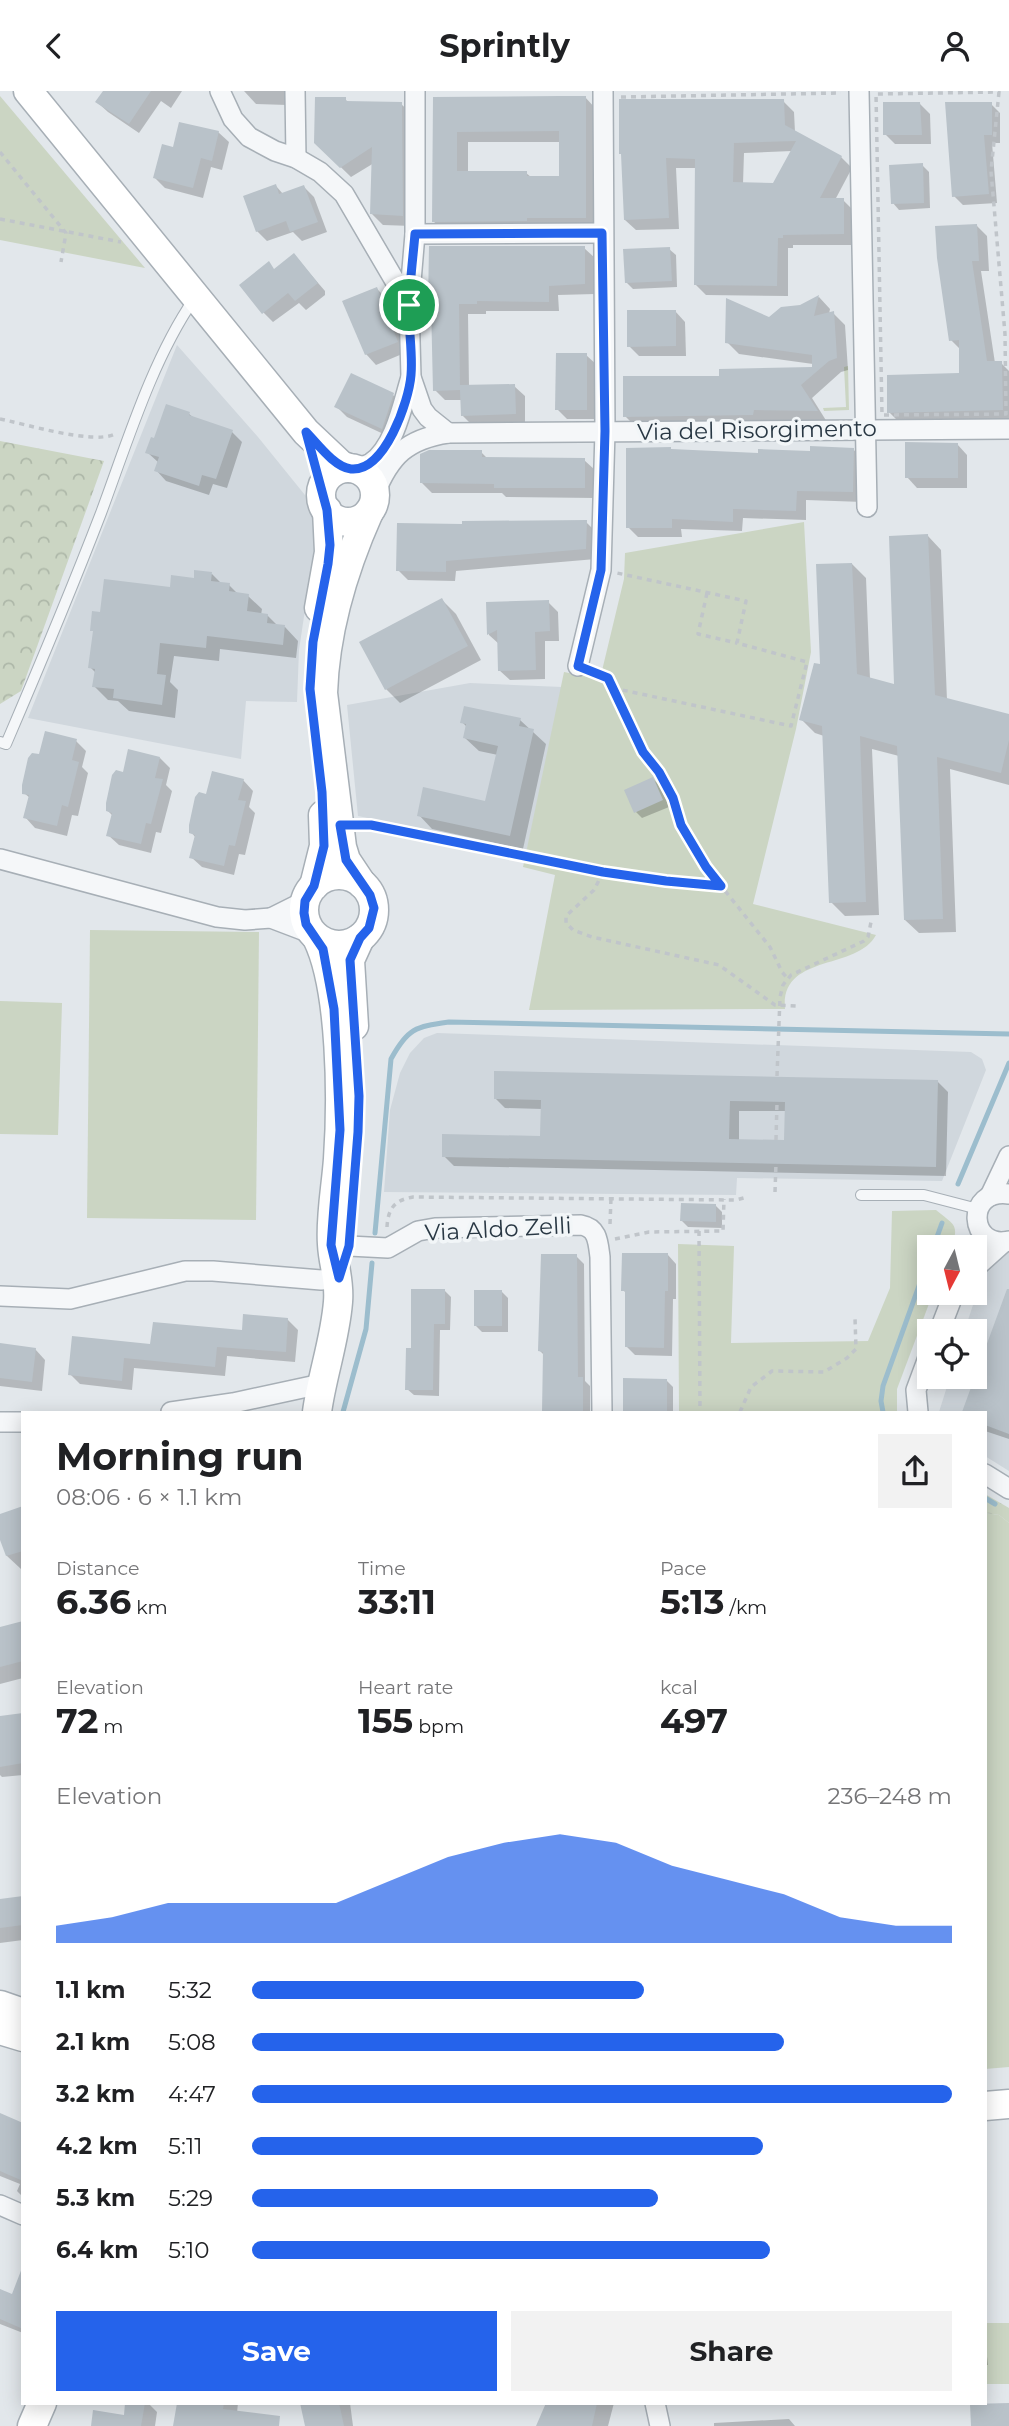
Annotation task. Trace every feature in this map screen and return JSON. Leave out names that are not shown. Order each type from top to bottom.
[{"type":"street","points":[[0,859],[216,917],[245,920],[271,918],[334,945],[352,943],[360,938],[369,928],[374,915],[373,901],[346,860],[323,693],[330,629],[352,555],[372,503],[369,478],[341,465],[306,432],[28,91]]},
{"type":"street","points":[[219,91],[233,119],[249,137],[320,172],[344,194],[409,305]]},
{"type":"street","points":[[295,91],[296,158]]},
{"type":"street","points":[[415,91],[415,234],[409,305],[411,377],[422,409],[448,433]]},
{"type":"street","points":[[851,93],[867,507]]},
{"type":"street","points":[[578,666],[601,570],[605,431],[602,233],[610,95]]},
{"type":"street","points":[[415,234],[602,233]]},
{"type":"street","points":[[372,503],[355,521],[331,516],[324,500],[329,476],[336,471],[370,463],[382,453],[394,432],[411,377]]},
{"type":"street","name":"Via del Risorgimento","points":[[372,503],[387,466],[404,448],[429,436],[448,433],[1009,429]]},
{"type":"street","points":[[306,432],[324,500],[330,552],[313,642],[310,689],[324,834],[322,858],[309,894],[304,919],[326,959],[334,1009],[340,1130],[331,1245],[339,1278]]},
{"type":"street","points":[[271,918],[309,894],[323,879],[334,876],[352,878],[362,884]]},
{"type":"street","points":[[317,1411],[335,1327],[339,1278],[349,1246],[359,1096],[350,960],[360,938]]},
{"type":"street","points":[[977,1235],[1009,1156]]},
{"type":"street","points":[[989,1207],[989,1239],[1007,1242]]},
{"type":"street","name":"Via Aldo Zelli","points":[[388,1248],[418,1231],[435,1228],[581,1225],[591,1229],[598,1240],[600,1257],[602,1411]]},
{"type":"street","points":[[987,1258],[1007,1242]]},
{"type":"street","points":[[349,1246],[388,1248]]},
{"type":"street","points":[[0,1296],[70,1299],[185,1271],[321,1280],[339,1278]]},
{"type":"street","points":[[179,1411],[233,1403],[321,1384]]},
{"type":"street","points":[[307,1411],[321,1384]]},
{"type":"street","points":[[917,1387],[918,1411]]},
{"type":"street","points":[[233,1403],[248,1411]]},
{"type":"street","points":[[0,1423],[21,1422]]},
{"type":"street","points":[[987,1475],[1009,1489]]},
{"type":"street","points":[[0,2005],[21,2012]]},
{"type":"street","points":[[0,2030],[21,2037]]},
{"type":"street","points":[[987,2106],[1009,2104]]},
{"type":"street","points":[[0,2205],[21,2214]]},
{"type":"street","points":[[32,2426],[41,2405]]},
{"type":"lane","points":[[0,742],[6,744],[72,590],[165,350],[197,295]]},
{"type":"lane","points":[[862,1195],[924,1195],[989,1207]]},
{"type":"path","points":[[999,92],[991,171],[1005,334],[1006,414],[883,415],[876,94],[999,92]]},
{"type":"path","points":[[610,95],[851,93]]},
{"type":"path","points":[[0,152],[66,233],[61,262]]},
{"type":"path","points":[[0,219],[66,233],[155,246]]},
{"type":"path","points":[[0,419],[97,438],[111,437],[122,430],[133,428]]},
{"type":"path","points":[[601,570],[746,601],[737,643]]},
{"type":"path","points":[[614,688],[791,726],[807,662],[698,634],[707,593]]},
{"type":"path","points":[[578,666],[608,678],[643,752],[659,772],[673,798],[681,825],[706,867],[770,947],[788,979]]},
{"type":"path","points":[[340,825],[371,825],[603,872],[721,886]]},
{"type":"path","points":[[603,872],[594,890],[566,916],[566,923],[573,930],[615,943],[719,965],[764,999],[780,1007],[796,1006]]},
{"type":"path","points":[[778,1076],[780,997],[788,979],[791,975],[864,941],[868,937],[870,922]]},
{"type":"path","points":[[776,1140],[777,1102]]},
{"type":"path","points":[[775,1192],[776,1163]]},
{"type":"path","points":[[388,1248],[388,1212],[395,1203],[404,1199],[747,1197]]},
{"type":"path","points":[[610,1226],[611,1198]]},
{"type":"path","points":[[610,1240],[649,1232],[723,1231],[724,1199]]},
{"type":"path","points":[[699,1231],[700,1411]]},
{"type":"path","points":[[740,1411],[751,1387],[772,1371],[824,1372],[847,1358],[856,1349],[855,1318]]},
{"type":"shaded area","points":[[177,345],[258,437],[313,505],[316,515],[316,536],[299,650],[297,702],[246,701],[241,759],[28,718]]},
{"type":"shaded area","points":[[470,683],[562,687],[527,850],[358,816],[347,705]]},
{"type":"shaded area","points":[[437,1033],[971,1052],[982,1059],[986,1070],[942,1181],[737,1178],[736,1195],[384,1192],[390,1110],[400,1073],[410,1053],[424,1038]]},
{"type":"shaded area","points":[[1009,1247],[1009,1471],[987,1457],[987,1411],[939,1411],[946,1389],[987,1389],[987,1319],[968,1319],[973,1305],[987,1305],[987,1263]]},
{"type":"green space","points":[[0,96],[145,268],[0,240]]},
{"type":"green space","points":[[848,366],[849,410],[824,411],[823,408],[846,407],[844,367]]},
{"type":"green space","points":[[0,441],[104,461],[21,691],[0,704]]},
{"type":"green space","points":[[804,522],[811,652],[796,729],[753,904],[876,935],[866,946],[853,954],[807,970],[794,979],[787,991],[785,1009],[529,1010],[555,875],[523,867],[564,672],[600,679],[624,579],[625,553]]},
{"type":"green space","points":[[90,930],[259,932],[256,1220],[87,1218]]},
{"type":"green space","points":[[0,1001],[62,1003],[58,1135],[0,1134]]},
{"type":"green space","points":[[936,1210],[951,1222],[955,1234],[917,1235],[917,1305],[928,1305],[923,1319],[917,1319],[917,1336],[897,1389],[897,1411],[679,1411],[678,1244],[734,1246],[731,1343],[868,1341],[890,1288],[892,1211]]},
{"type":"green space","points":[[987,1495],[1009,1508],[1009,1523],[999,1515],[987,1513]]},
{"type":"green space","points":[[987,1513],[999,1515],[1009,1523],[1009,2067],[987,2069]]},
{"type":"green space","points":[[987,2323],[1009,2323],[1009,2384],[987,2384]]},
{"type":"building","points":[[103,91],[151,91],[129,124],[95,102]]},
{"type":"building","points":[[586,96],[586,218],[432,222],[433,97]],"holes":[[[559,131],[559,176],[527,176],[527,171],[457,171],[457,132]]]},
{"type":"building","points":[[315,97],[346,97],[346,101],[402,102],[403,216],[370,214],[372,147],[340,168],[314,143]]},
{"type":"building","points":[[619,99],[784,99],[785,125],[842,156],[820,198],[844,198],[844,234],[783,235],[783,238],[778,238],[777,286],[694,285],[695,159],[666,158],[669,218],[624,220],[619,154]],"holes":[[[796,141],[773,183],[733,182],[734,143]]]},
{"type":"building","points":[[883,102],[920,102],[922,135],[883,135]]},
{"type":"building","points":[[945,102],[992,102],[992,135],[984,135],[989,194],[952,197]]},
{"type":"building","points":[[179,122],[219,131],[212,161],[201,158],[193,188],[153,178],[162,144],[173,147]]},
{"type":"building","points":[[923,163],[924,203],[891,204],[889,165]]},
{"type":"building","points":[[276,184],[279,194],[304,185],[318,222],[290,232],[286,221],[256,232],[243,196]]},
{"type":"building","points":[[977,224],[979,261],[972,261],[987,361],[1002,361],[1003,410],[887,413],[887,375],[959,373],[959,340],[949,341],[935,226]]},
{"type":"building","points":[[429,246],[585,246],[585,284],[549,286],[549,302],[477,301],[477,304],[459,304],[460,387],[515,384],[516,414],[461,416],[460,390],[433,391],[431,304],[428,304]]},
{"type":"building","points":[[670,247],[672,281],[625,283],[623,249]]},
{"type":"building","points":[[294,253],[318,283],[295,301],[288,293],[262,314],[239,285],[269,261],[274,269]]},
{"type":"building","points":[[377,287],[398,342],[365,355],[342,301]]},
{"type":"building","points":[[819,295],[814,316],[834,311],[837,358],[829,361],[801,385],[818,411],[754,410],[753,415],[623,417],[623,376],[719,376],[719,369],[812,367],[812,355],[725,343],[726,298],[769,317],[781,307],[800,305]]},
{"type":"building","points":[[627,310],[676,310],[676,346],[627,347]]},
{"type":"building","points":[[556,353],[587,353],[587,410],[555,410]]},
{"type":"building","points":[[351,373],[394,393],[382,429],[334,407]]},
{"type":"building","points":[[166,404],[233,430],[216,479],[202,475],[199,486],[154,471],[159,457],[145,453],[151,437],[154,438]]},
{"type":"building","points":[[905,442],[958,443],[958,478],[905,478]]},
{"type":"building","points":[[810,446],[854,448],[853,492],[797,491],[796,511],[733,509],[733,522],[672,519],[672,528],[626,528],[626,448],[671,447],[758,453],[758,449],[810,451]]},
{"type":"building","points":[[429,450],[482,450],[482,457],[585,458],[585,488],[494,488],[494,484],[420,483],[420,454]]},
{"type":"building","points":[[587,520],[586,549],[446,561],[446,572],[396,571],[397,523]]},
{"type":"building","points":[[928,534],[935,695],[1009,714],[1009,740],[1001,773],[937,757],[943,919],[904,920],[897,746],[860,736],[866,902],[829,903],[822,726],[799,720],[814,663],[820,664],[816,564],[852,563],[857,674],[894,684],[889,536]]},
{"type":"building","points":[[194,570],[212,572],[211,581],[230,583],[229,591],[249,594],[247,611],[268,614],[267,623],[285,625],[283,645],[207,636],[206,648],[160,643],[157,674],[166,675],[162,705],[113,698],[114,689],[92,687],[95,669],[88,668],[93,631],[90,631],[92,611],[100,612],[104,579],[170,587],[171,575],[194,578]]},
{"type":"building","points":[[442,598],[468,646],[385,690],[359,642]]},
{"type":"building","points":[[549,600],[550,631],[535,632],[536,670],[498,671],[497,630],[487,635],[486,602]]},
{"type":"building","points":[[464,706],[521,718],[519,726],[534,729],[510,836],[417,816],[423,787],[485,801],[498,746],[463,738],[466,724],[460,723]]},
{"type":"building","points":[[45,731],[77,739],[72,760],[79,762],[68,807],[62,805],[57,826],[23,818],[29,795],[22,794],[28,758],[32,753],[39,754]]},
{"type":"building","points":[[128,749],[160,757],[155,778],[163,779],[151,824],[146,823],[141,844],[106,836],[112,813],[106,811],[106,803],[112,775],[116,770],[123,772]]},
{"type":"building","points":[[212,771],[244,779],[238,800],[246,801],[235,846],[229,845],[224,866],[189,858],[195,835],[189,833],[189,825],[195,797],[199,792],[206,794]]},
{"type":"building","points":[[653,777],[663,800],[634,813],[624,790]]},
{"type":"building","points":[[494,1071],[938,1080],[936,1167],[442,1157],[442,1134],[540,1136],[541,1100],[494,1099]],"holes":[[[730,1101],[785,1102],[784,1140],[729,1139]]]},
{"type":"building","points":[[681,1203],[716,1204],[716,1222],[680,1221]]},
{"type":"building","points":[[622,1253],[668,1253],[664,1348],[625,1347],[625,1291],[621,1291]]},
{"type":"building","points":[[541,1254],[577,1254],[578,1377],[583,1377],[583,1411],[542,1411],[543,1352],[538,1351]]},
{"type":"building","points":[[411,1289],[445,1289],[445,1324],[434,1324],[433,1390],[405,1390],[406,1348],[411,1348]]},
{"type":"building","points":[[1009,1289],[1009,1434],[987,1426],[987,1411],[962,1411],[970,1389],[987,1389],[987,1344]]},
{"type":"building","points":[[474,1290],[502,1290],[502,1326],[474,1326]]},
{"type":"building","points":[[243,1314],[288,1318],[286,1352],[217,1347],[215,1367],[124,1358],[122,1381],[68,1375],[72,1336],[150,1344],[153,1322],[242,1330]]},
{"type":"building","points":[[0,1343],[36,1348],[32,1382],[0,1378]]},
{"type":"building","points":[[623,1378],[667,1379],[667,1411],[623,1411]]},
{"type":"building","points":[[21,1507],[21,1552],[6,1556],[0,1540],[0,1514]]},
{"type":"building","points":[[21,1622],[21,1662],[0,1667],[0,1627]]},
{"type":"building","points":[[21,1713],[21,1763],[0,1767],[0,1716]]},
{"type":"building","points":[[21,1896],[21,1925],[0,1928],[0,1899]]},
{"type":"building","points":[[0,2113],[21,2122],[21,2180],[0,2171]]},
{"type":"building","points":[[21,2271],[21,2328],[0,2319],[0,2289],[12,2294]]},
{"type":"building","points":[[1009,2403],[1009,2426],[971,2426],[970,2405]]},
{"type":"building","points":[[125,2405],[145,2405],[141,2426],[91,2426],[93,2410],[124,2415]]},
{"type":"building","points":[[177,2405],[224,2405],[223,2409],[280,2416],[279,2426],[173,2426]]},
{"type":"building","points":[[300,2405],[339,2405],[344,2426],[305,2426]]},
{"type":"building","points":[[545,2405],[597,2405],[592,2426],[536,2426]]},
{"type":"waterway","points":[[375,1233],[391,1059],[402,1041],[420,1028],[449,1022],[1009,1034]]},
{"type":"waterway","points":[[958,1184],[1009,1063]]},
{"type":"waterway","points":[[938,1235],[942,1223]]},
{"type":"waterway","points":[[343,1411],[366,1329],[372,1263]]},
{"type":"waterway","points":[[883,1411],[883,1386],[917,1291]]},
{"type":"waterway","points":[[987,1499],[995,1504]]},
{"type":"route","points":[[602,233],[605,431],[601,570],[578,666],[608,678],[643,752],[659,772],[673,798],[681,825],[706,867],[721,886],[603,872],[371,825],[340,825],[346,860],[370,895],[374,915],[350,960],[359,1096],[358,1132],[349,1246],[339,1278],[331,1245],[340,1130],[334,1009],[323,949],[304,919],[305,901],[314,886],[324,846],[322,792],[310,689],[315,626],[330,545],[327,510],[323,504],[322,490],[306,432],[341,465],[349,468],[355,469],[370,463],[382,453],[394,432],[411,377],[409,305],[415,234],[602,233]]}]
